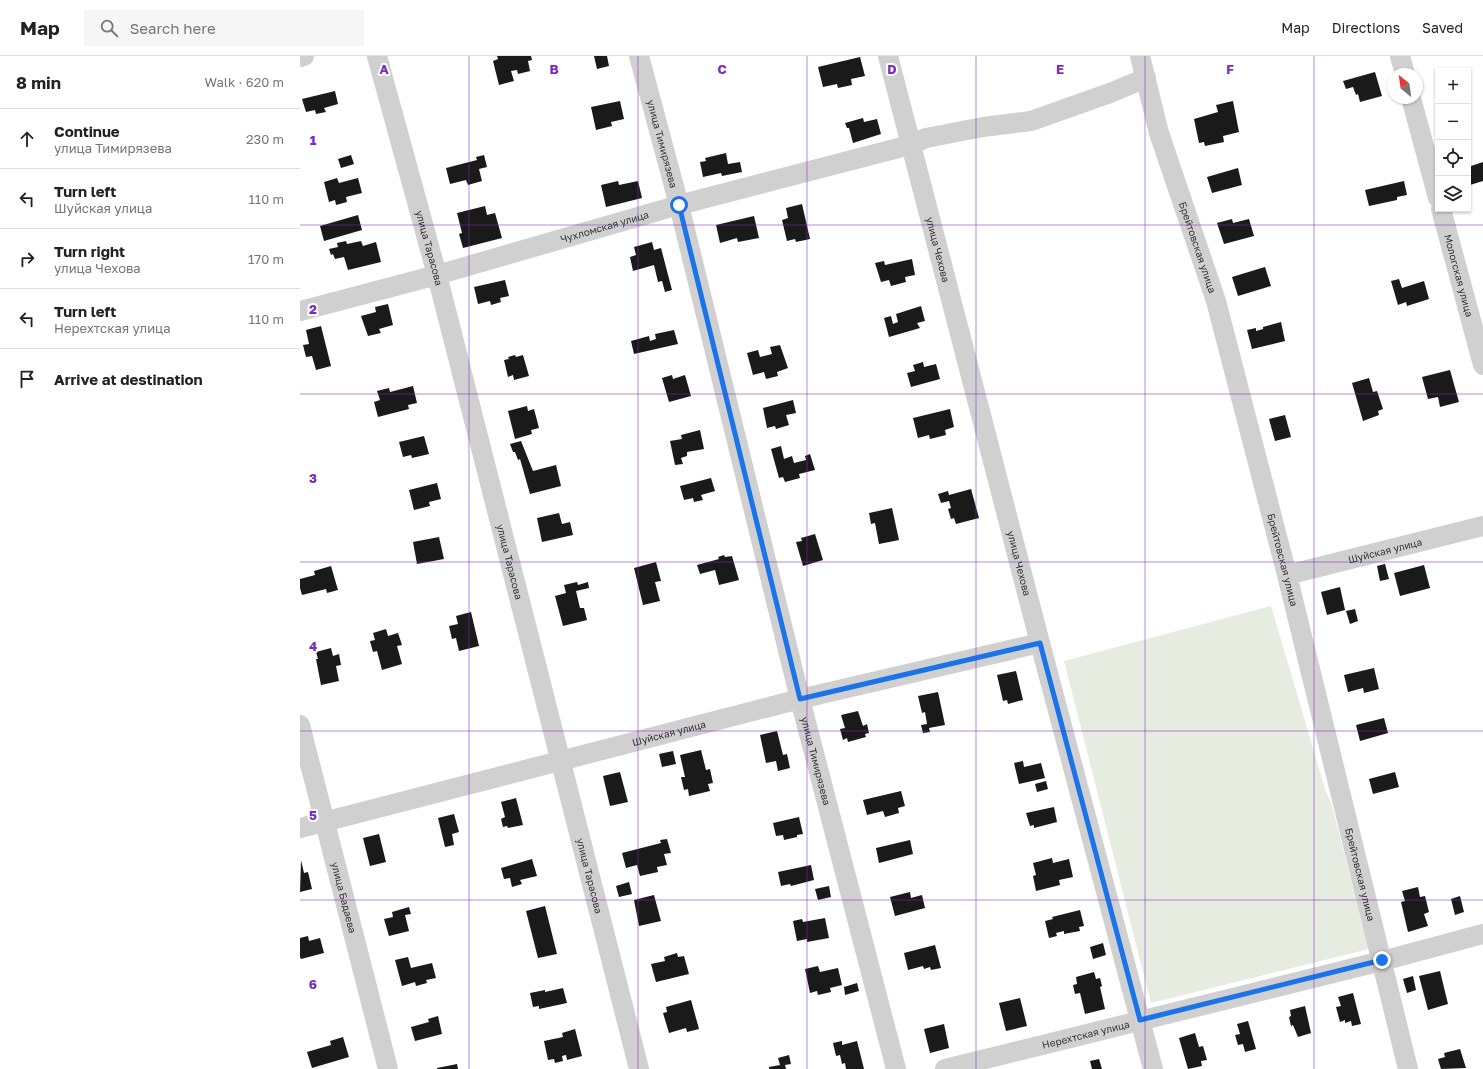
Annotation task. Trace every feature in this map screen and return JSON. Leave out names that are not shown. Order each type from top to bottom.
[{"type":"street","points":[[300,57],[304,56]]},
{"type":"street","name":"улица Тарасова","points":[[377,56],[437,275],[639,1069]]},
{"type":"street","name":"улица Тимирязева","points":[[639,56],[679,205],[800,699],[896,1069]]},
{"type":"street","name":"улица Чехова","points":[[888,56],[1040,643],[1153,1069]]},
{"type":"street","name":"Брейтовская улица","points":[[1140,56],[1159,133],[1216,301],[1287,575],[1408,1069]]},
{"type":"street","points":[[1400,56],[1403,68]]},
{"type":"street","name":"Чухломская улица","points":[[300,311],[437,275],[679,205],[910,145],[926,138],[983,127],[1031,121],[1110,93],[1146,78]]},
{"type":"street","points":[[1413,104],[1435,187]]},
{"type":"street","name":"Мологская улица","points":[[1442,212],[1483,365]]},
{"type":"street","name":"Шуйская улица","points":[[1287,575],[1483,526]]},
{"type":"street","name":"Шуйская улица","points":[[300,828],[800,699],[1040,643]]},
{"type":"street","name":"улица Бадаева","points":[[300,725],[388,1069]]},
{"type":"street","name":"Нерехтская улица","points":[[945,1069],[1483,934]]},
{"type":"shaded area","points":[[1271,606],[1326,792],[1331,802],[1369,949],[1151,1003],[1064,661]]},
{"type":"building","points":[[497,56],[531,56],[532,60],[528,61],[530,71],[518,74],[517,70],[511,71],[514,81],[499,85],[493,61],[498,59]]},
{"type":"building","points":[[594,56],[607,56],[609,66],[597,69]]},
{"type":"building","points":[[860,57],[865,76],[851,79],[852,85],[838,88],[837,84],[823,87],[818,67]]},
{"type":"building","points":[[1375,72],[1382,96],[1360,102],[1358,94],[1356,95],[1353,87],[1346,89],[1343,81]]},
{"type":"building","points":[[335,91],[338,104],[324,108],[326,112],[316,114],[315,110],[306,112],[302,99]]},
{"type":"building","points":[[620,101],[624,119],[611,122],[612,126],[596,130],[591,107]]},
{"type":"building","points":[[1233,101],[1239,132],[1223,136],[1224,142],[1205,146],[1204,142],[1199,143],[1194,119],[1218,112],[1216,105]]},
{"type":"building","points":[[863,118],[864,122],[877,119],[881,134],[853,143],[849,128],[847,128],[845,123]]},
{"type":"building","points":[[726,153],[728,164],[740,162],[742,172],[722,176],[721,173],[703,177],[700,162],[706,161],[705,158]]},
{"type":"building","points":[[351,155],[354,164],[341,168],[338,159]]},
{"type":"building","points":[[484,155],[487,167],[479,169],[482,181],[468,185],[466,180],[450,184],[446,168],[477,160],[476,157]]},
{"type":"building","points":[[1483,162],[1483,181],[1471,185],[1471,166]]},
{"type":"building","points":[[1238,168],[1242,185],[1212,193],[1207,177]]},
{"type":"building","points":[[337,178],[339,183],[358,178],[362,193],[346,197],[347,202],[336,205],[335,200],[329,202],[324,182]]},
{"type":"building","points":[[618,181],[619,185],[638,181],[642,198],[606,207],[601,185]]},
{"type":"building","points":[[1404,181],[1407,195],[1397,197],[1397,200],[1369,206],[1365,190]]},
{"type":"building","points":[[802,204],[810,239],[796,242],[795,239],[787,241],[782,220],[788,218],[786,208]]},
{"type":"building","points":[[485,206],[487,215],[495,213],[502,238],[463,248],[459,234],[462,233],[457,213]]},
{"type":"building","points":[[358,215],[362,230],[324,241],[320,226]]},
{"type":"building","points":[[754,216],[759,238],[738,242],[737,238],[720,243],[716,225]]},
{"type":"building","points":[[1232,219],[1233,223],[1249,219],[1254,236],[1224,244],[1217,223]]},
{"type":"building","points":[[346,241],[347,244],[361,241],[363,246],[376,242],[381,262],[348,270],[344,257],[335,259],[333,254],[331,255],[329,249],[338,247],[337,243]]},
{"type":"building","points":[[652,242],[654,250],[661,248],[672,290],[665,292],[662,281],[658,282],[654,265],[633,271],[630,257],[636,255],[634,247]]},
{"type":"building","points":[[912,259],[915,275],[905,277],[906,282],[891,286],[889,280],[881,282],[875,263],[884,261],[885,265]]},
{"type":"building","points":[[1265,267],[1271,286],[1238,296],[1232,277]]},
{"type":"building","points":[[1399,279],[1402,288],[1424,281],[1429,299],[1407,306],[1406,302],[1398,305],[1391,281]]},
{"type":"building","points":[[505,280],[509,296],[500,298],[501,302],[491,305],[490,301],[478,304],[474,287]]},
{"type":"building","points":[[388,304],[393,325],[379,329],[381,333],[368,336],[361,316],[376,312],[375,307]]},
{"type":"building","points":[[921,306],[925,321],[917,323],[920,328],[889,337],[884,318],[891,316],[893,324],[898,322],[896,314]]},
{"type":"building","points":[[1281,322],[1285,341],[1252,349],[1247,330],[1256,328],[1256,331],[1263,329],[1263,327]]},
{"type":"building","points":[[321,326],[331,366],[316,370],[312,356],[306,357],[303,345],[309,344],[306,330]]},
{"type":"building","points":[[674,330],[678,344],[634,354],[631,341],[649,336],[650,341],[656,339],[655,334]]},
{"type":"building","points":[[780,345],[788,368],[777,372],[778,376],[766,379],[764,372],[753,375],[747,353],[758,350],[760,357],[772,354],[770,347]]},
{"type":"building","points":[[515,355],[516,357],[523,355],[529,376],[514,380],[513,375],[508,377],[504,360]]},
{"type":"building","points":[[923,362],[924,367],[936,364],[940,379],[911,387],[907,373],[915,371],[913,365]]},
{"type":"building","points":[[1450,370],[1459,402],[1440,407],[1438,397],[1428,399],[1422,377]]},
{"type":"building","points":[[672,375],[673,379],[685,375],[691,396],[669,402],[662,378]]},
{"type":"building","points":[[1369,378],[1373,392],[1377,391],[1383,409],[1378,411],[1379,415],[1363,421],[1352,383]]},
{"type":"building","points":[[413,386],[417,403],[408,405],[409,409],[378,417],[374,402],[380,400],[377,391],[389,388],[390,392]]},
{"type":"building","points":[[793,400],[796,413],[786,415],[789,425],[776,429],[775,426],[767,428],[763,408]]},
{"type":"building","points":[[527,406],[528,411],[534,409],[539,428],[531,430],[532,434],[515,439],[508,411]]},
{"type":"building","points":[[950,409],[954,427],[945,430],[946,435],[930,439],[929,435],[918,438],[913,418]]},
{"type":"building","points":[[1285,415],[1291,437],[1275,441],[1269,419]]},
{"type":"building","points":[[700,430],[704,449],[687,452],[687,456],[681,458],[683,464],[675,465],[670,441],[682,439],[681,435]]},
{"type":"building","points":[[424,436],[429,454],[412,458],[411,455],[403,457],[399,442]]},
{"type":"building","points":[[521,441],[533,471],[556,465],[561,486],[530,494],[520,459],[518,460],[510,444]]},
{"type":"building","points":[[781,446],[784,459],[792,456],[794,463],[806,460],[805,456],[810,454],[815,470],[799,474],[800,478],[785,482],[783,477],[779,478],[771,449]]},
{"type":"building","points":[[711,478],[715,491],[701,495],[703,500],[694,502],[693,498],[684,500],[680,486]]},
{"type":"building","points":[[437,483],[441,499],[429,502],[430,506],[414,510],[409,490]]},
{"type":"building","points":[[971,489],[979,518],[956,524],[954,518],[951,519],[948,509],[951,508],[949,501],[941,503],[938,494],[948,491],[949,495]]},
{"type":"building","points":[[892,508],[899,540],[879,544],[875,523],[871,524],[869,513]]},
{"type":"building","points":[[559,513],[562,524],[570,522],[573,535],[542,542],[537,518]]},
{"type":"building","points":[[815,534],[823,560],[803,566],[796,542],[802,541],[801,538]]},
{"type":"building","points":[[439,537],[444,559],[417,564],[413,542]]},
{"type":"building","points":[[724,555],[725,557],[732,556],[739,580],[719,585],[715,570],[700,574],[697,565],[719,559],[718,557]]},
{"type":"building","points":[[656,562],[661,581],[655,582],[660,601],[643,605],[634,568]]},
{"type":"building","points":[[1385,564],[1389,579],[1380,581],[1377,566]]},
{"type":"building","points":[[1424,565],[1430,588],[1400,596],[1394,573]]},
{"type":"building","points":[[331,566],[338,590],[327,593],[326,589],[302,595],[300,579],[315,575],[314,571]]},
{"type":"building","points":[[577,582],[578,585],[588,582],[589,588],[576,591],[580,608],[584,608],[587,620],[563,626],[555,596],[566,593],[564,585]]},
{"type":"building","points":[[1340,587],[1345,610],[1327,615],[1321,592]]},
{"type":"building","points":[[1355,609],[1358,621],[1350,624],[1346,611]]},
{"type":"building","points":[[471,612],[479,646],[459,651],[456,638],[452,639],[449,626],[458,624],[456,616]]},
{"type":"building","points":[[386,629],[388,636],[398,633],[402,645],[397,646],[402,664],[382,670],[377,651],[373,652],[370,641],[375,640],[373,633]]},
{"type":"building","points":[[331,648],[333,656],[339,654],[341,665],[336,666],[339,681],[321,685],[316,652]]},
{"type":"building","points":[[1374,668],[1379,689],[1364,693],[1363,688],[1348,692],[1344,675]]},
{"type":"building","points":[[1016,671],[1023,700],[1008,704],[1007,700],[1003,701],[997,675]]},
{"type":"building","points":[[938,692],[945,725],[929,728],[930,732],[923,733],[921,725],[927,724],[925,712],[922,713],[918,696]]},
{"type":"building","points":[[858,711],[863,726],[867,724],[869,733],[865,734],[866,737],[848,742],[847,738],[843,740],[840,729],[845,728],[841,715]]},
{"type":"building","points":[[1384,718],[1388,733],[1360,741],[1356,725]]},
{"type":"building","points":[[777,731],[783,755],[787,754],[790,768],[778,771],[776,761],[766,763],[760,735]]},
{"type":"building","points":[[701,750],[706,770],[710,769],[713,783],[708,784],[710,791],[689,796],[688,789],[684,790],[681,777],[685,777],[680,755]]},
{"type":"building","points":[[673,751],[676,764],[662,767],[659,754]]},
{"type":"building","points":[[1023,761],[1024,767],[1041,763],[1045,778],[1019,784],[1014,763]]},
{"type":"building","points":[[620,772],[628,802],[610,806],[603,776]]},
{"type":"building","points":[[1395,772],[1399,787],[1373,794],[1369,779]]},
{"type":"building","points":[[1046,781],[1048,789],[1037,792],[1035,784]]},
{"type":"building","points":[[901,791],[905,806],[898,808],[899,813],[885,817],[883,811],[867,815],[863,800]]},
{"type":"building","points":[[516,798],[523,825],[508,828],[507,826],[503,827],[501,819],[505,817],[501,802]]},
{"type":"building","points":[[1054,807],[1057,822],[1034,828],[1034,825],[1030,826],[1026,813]]},
{"type":"building","points":[[454,814],[459,832],[452,834],[454,845],[445,847],[438,818]]},
{"type":"building","points":[[799,817],[803,834],[784,840],[783,835],[776,836],[773,823]]},
{"type":"building","points":[[379,834],[386,862],[370,866],[363,838]]},
{"type":"building","points":[[667,839],[671,853],[664,854],[667,865],[657,867],[658,872],[640,876],[637,865],[626,868],[622,853],[661,843],[660,840]]},
{"type":"building","points":[[910,840],[913,854],[879,863],[876,848]]},
{"type":"building","points":[[1052,858],[1053,863],[1069,859],[1073,877],[1059,880],[1060,885],[1036,891],[1033,876],[1036,875],[1033,863]]},
{"type":"building","points":[[532,859],[537,876],[520,880],[522,884],[512,887],[510,878],[504,879],[501,868]]},
{"type":"building","points":[[301,860],[304,873],[308,872],[312,889],[300,892]]},
{"type":"building","points":[[811,865],[814,880],[791,886],[790,884],[781,886],[778,872]]},
{"type":"building","points":[[629,882],[632,894],[619,897],[616,886]]},
{"type":"building","points":[[829,886],[831,897],[818,900],[815,889]]},
{"type":"building","points":[[1418,887],[1420,897],[1425,896],[1429,912],[1424,914],[1428,926],[1408,932],[1401,902],[1405,901],[1402,891]]},
{"type":"building","points":[[910,892],[911,898],[922,895],[925,908],[895,916],[890,897]]},
{"type":"building","points":[[654,895],[661,921],[639,926],[634,900]]},
{"type":"building","points":[[1460,896],[1464,912],[1455,915],[1451,899]]},
{"type":"building","points":[[545,906],[557,954],[538,958],[526,911]]},
{"type":"building","points":[[409,907],[411,914],[405,915],[409,931],[389,936],[384,919],[393,917],[392,912]]},
{"type":"building","points":[[1080,910],[1084,926],[1079,927],[1080,931],[1064,934],[1064,931],[1056,933],[1057,936],[1049,938],[1045,921],[1053,919],[1052,917]]},
{"type":"building","points":[[825,918],[829,938],[807,942],[807,939],[797,941],[793,921],[802,919],[803,922]]},
{"type":"building","points":[[308,936],[309,941],[320,938],[324,953],[301,959],[300,938]]},
{"type":"building","points":[[1103,943],[1106,955],[1093,959],[1090,947]]},
{"type":"building","points":[[935,945],[941,968],[931,970],[930,967],[924,969],[923,966],[908,970],[904,953]]},
{"type":"building","points":[[677,953],[678,957],[684,956],[689,974],[656,982],[651,964],[665,961],[664,957]]},
{"type":"building","points":[[408,957],[411,968],[432,963],[436,978],[426,980],[427,983],[416,986],[415,982],[402,986],[395,960]]},
{"type":"building","points":[[818,966],[820,972],[838,968],[842,985],[830,988],[831,992],[818,995],[817,991],[810,993],[805,969]]},
{"type":"building","points":[[1440,971],[1448,1004],[1428,1010],[1419,976]]},
{"type":"building","points":[[1094,972],[1096,979],[1100,978],[1102,986],[1100,987],[1105,1009],[1085,1014],[1080,993],[1075,994],[1073,985],[1077,984],[1076,977]]},
{"type":"building","points":[[1413,976],[1416,990],[1407,993],[1403,979]]},
{"type":"building","points":[[857,983],[859,991],[845,995],[844,987]]},
{"type":"building","points":[[563,988],[567,1003],[539,1009],[539,1006],[533,1007],[530,993],[545,990],[545,992]]},
{"type":"building","points":[[1353,993],[1361,1024],[1352,1026],[1351,1021],[1345,1023],[1345,1020],[1340,1022],[1336,1007],[1341,1006],[1338,997]]},
{"type":"building","points":[[1020,998],[1027,1026],[1006,1031],[999,1003]]},
{"type":"building","points":[[691,1000],[699,1029],[687,1032],[686,1028],[669,1033],[663,1013],[667,1012],[666,1007]]},
{"type":"building","points":[[1305,1006],[1311,1033],[1298,1037],[1293,1025],[1291,1026],[1289,1017],[1291,1016],[1290,1010]]},
{"type":"building","points":[[438,1016],[442,1034],[415,1041],[411,1027],[429,1022],[428,1019]]},
{"type":"building","points":[[1248,1021],[1256,1049],[1245,1052],[1243,1044],[1238,1045],[1235,1035],[1240,1034],[1237,1024]]},
{"type":"building","points":[[944,1024],[949,1048],[930,1053],[924,1029]]},
{"type":"building","points":[[575,1029],[582,1056],[567,1060],[566,1055],[562,1056],[563,1061],[555,1063],[554,1059],[548,1060],[544,1041],[563,1037],[562,1033]]},
{"type":"building","points":[[1195,1033],[1199,1047],[1203,1046],[1207,1060],[1201,1061],[1202,1066],[1188,1069],[1179,1038]]},
{"type":"building","points":[[343,1037],[349,1057],[312,1068],[307,1052],[331,1045],[330,1041]]},
{"type":"building","points":[[842,1041],[842,1045],[857,1041],[864,1069],[846,1069],[845,1063],[842,1064],[840,1055],[836,1056],[833,1043]]},
{"type":"building","points":[[1460,1049],[1466,1068],[1441,1069],[1438,1059],[1445,1057],[1444,1053]]},
{"type":"building","points":[[789,1055],[791,1064],[785,1065],[786,1069],[769,1069],[769,1067],[780,1065],[778,1058]]},
{"type":"building","points":[[1099,1059],[1102,1069],[1092,1069],[1090,1061]]},
{"type":"building","points":[[457,1064],[458,1069],[437,1069],[437,1068]]},
{"type":"route","points":[[679,205],[800,699],[1040,643],[1140,1020],[1382,960]]}]
